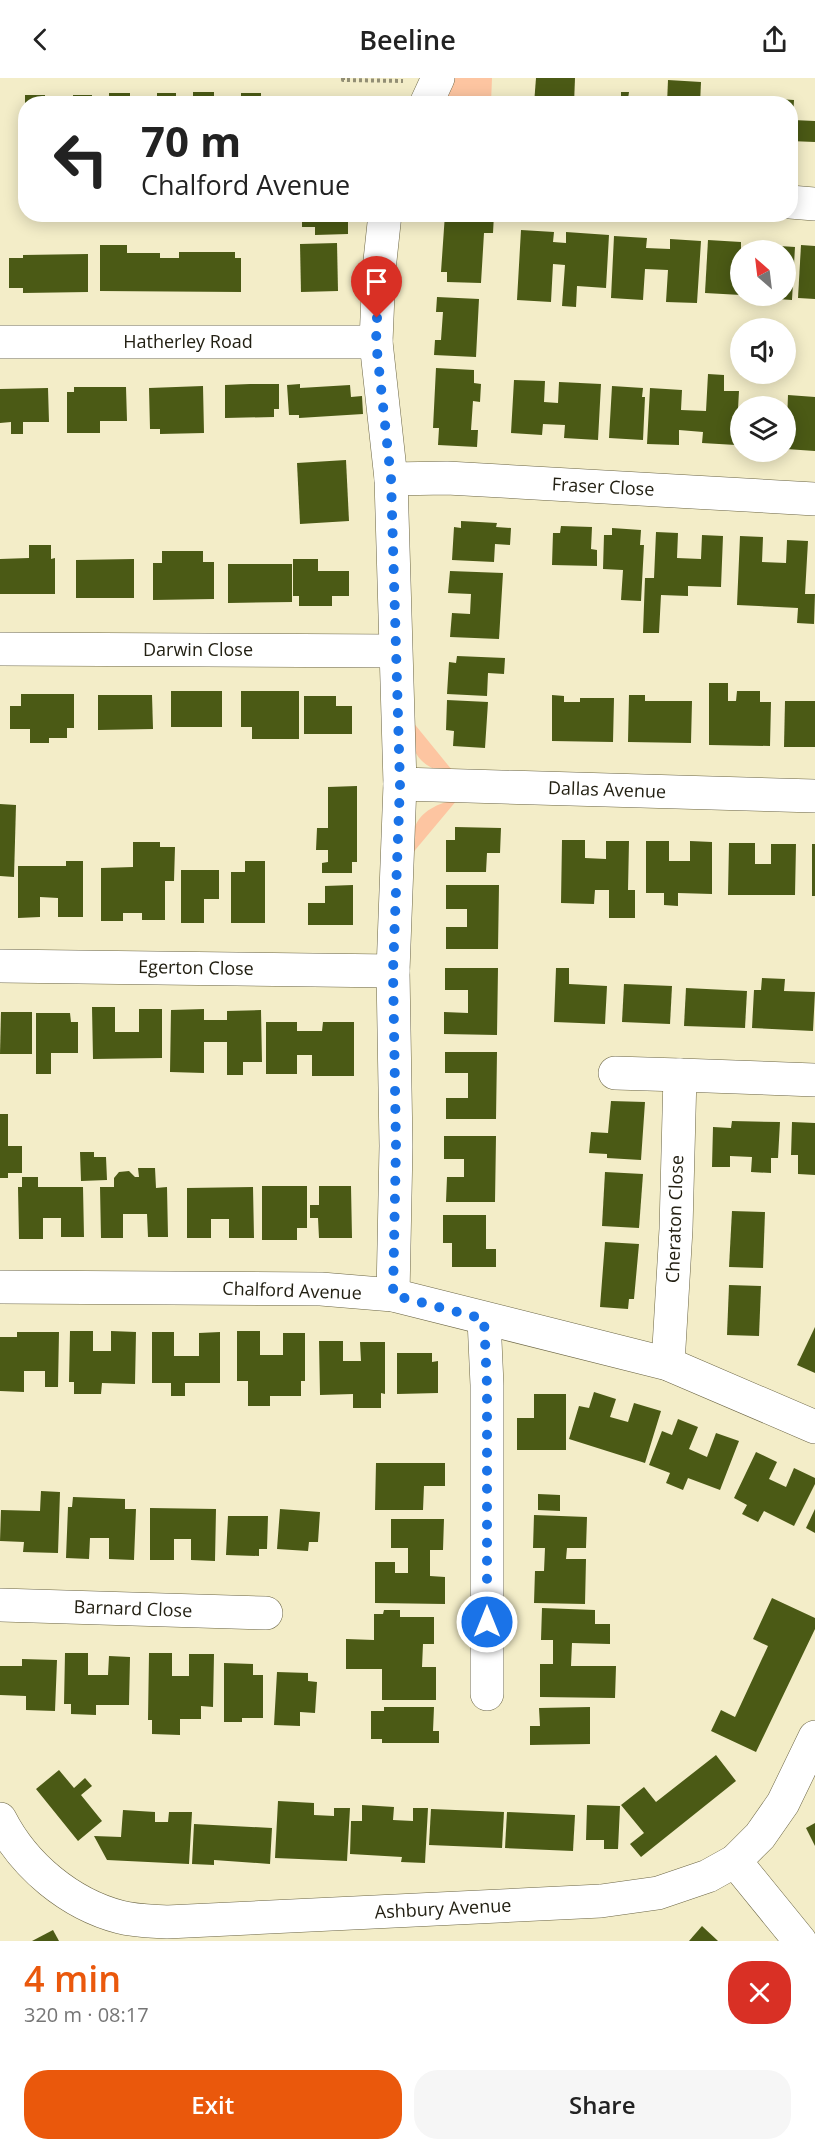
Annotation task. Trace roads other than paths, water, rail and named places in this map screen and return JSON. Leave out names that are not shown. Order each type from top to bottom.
[{"type":"street","points":[[798,203],[815,204]]},
{"type":"street","points":[[384,222],[376,342],[391,479],[400,784],[393,971],[396,1146],[393,1295]]},
{"type":"street","name":"Hatherley Road","points":[[0,342],[376,342]]},
{"type":"street","name":"Fraser Close","points":[[391,479],[447,478],[815,499]]},
{"type":"street","name":"Darwin Close","points":[[0,649],[395,651]]},
{"type":"street","name":"Dallas Avenue","points":[[400,784],[815,796]]},
{"type":"street","name":"Egerton Close","points":[[0,966],[393,971]]},
{"type":"street","points":[[615,1073],[815,1080]]},
{"type":"street","name":"Cheraton Close","points":[[668,1364],[676,1230],[680,1075]]},
{"type":"street","name":"Chalford Avenue","points":[[0,1287],[321,1290],[393,1295],[668,1364],[815,1426]]},
{"type":"street","points":[[484,1319],[487,1385],[487,1694]]},
{"type":"street","name":"Barnard Close","points":[[0,1605],[266,1613]]},
{"type":"street","name":"Ashbury Avenue","points":[[0,1820],[9,1858],[39,1870],[64,1891],[84,1903],[118,1916],[167,1922],[619,1899],[658,1893],[682,1886],[735,1861],[760,1836],[783,1803],[815,1737]]},
{"type":"street","points":[[735,1861],[800,1941]]}]
